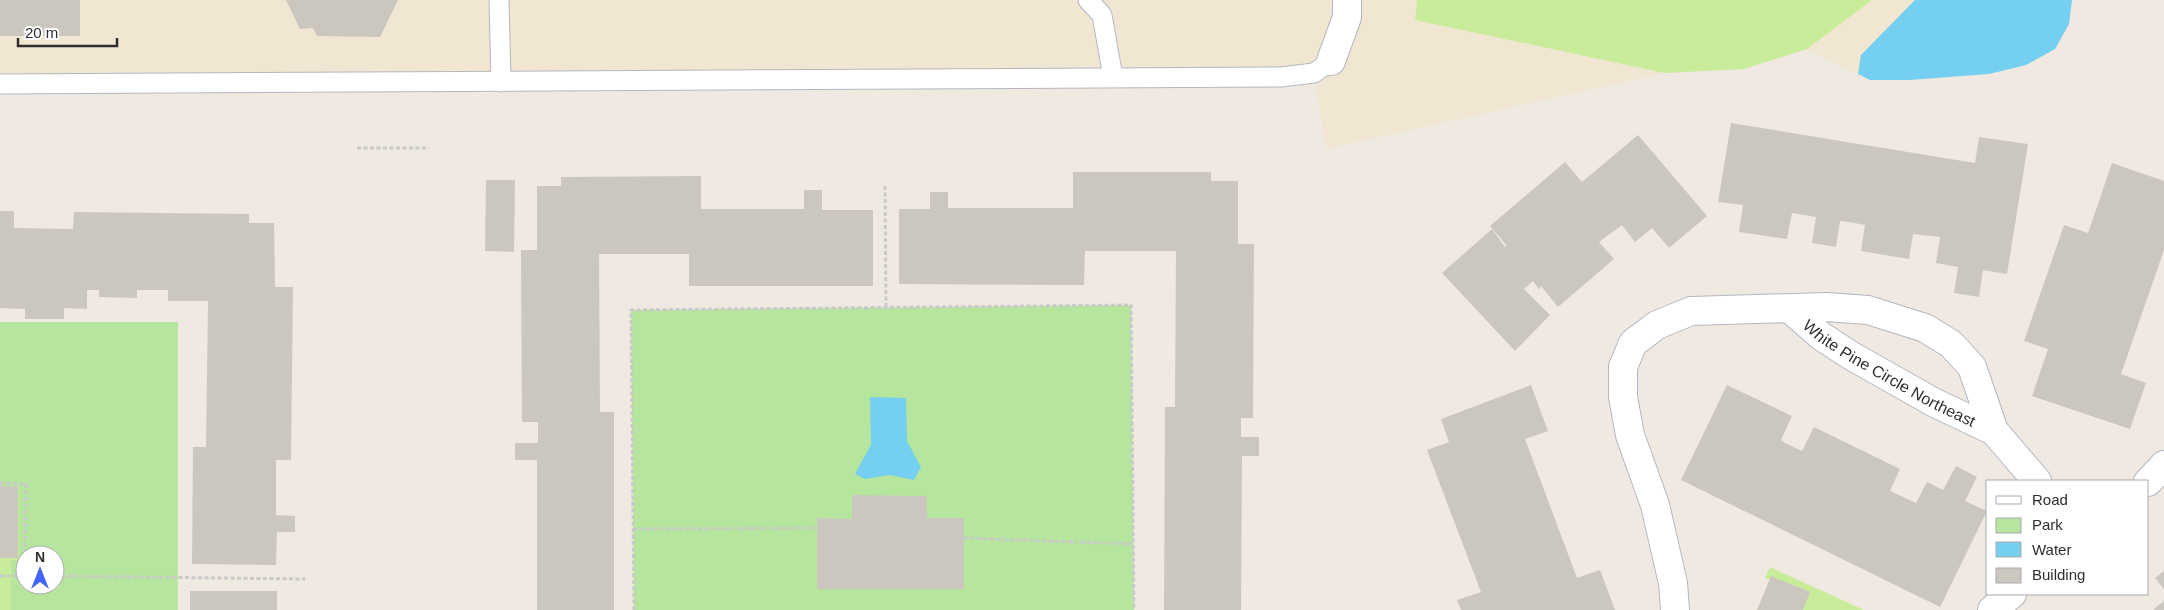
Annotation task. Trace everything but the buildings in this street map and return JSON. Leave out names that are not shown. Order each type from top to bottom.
[{"type":"street","points":[[1331,61],[1347,17],[1347,0]]},
{"type":"street","name":"White Pine Circle Northeast","points":[[1675,610],[1673,583],[1655,505],[1630,435],[1623,397],[1623,367],[1633,343],[1657,325],[1691,312],[1826,307],[1868,310],[1932,332],[1951,344],[1972,367],[1994,431],[2037,480]]},
{"type":"street","name":"White Pine Circle Northeast","points":[[1790,309],[1821,336],[1850,355],[1933,402],[1994,431]]},
{"type":"street","points":[[2149,481],[2164,465]]},
{"type":"street","points":[[1992,610],[2011,595]]},
{"type":"lane","points":[[499,0],[501,82]]},
{"type":"lane","points":[[1089,0],[1102,15],[1113,78]]},
{"type":"lane","points":[[0,84],[1281,78],[1314,73],[1331,61]]},
{"type":"path","points":[[357,148],[429,148]]},
{"type":"path","points":[[885,186],[886,307]]},
{"type":"path","points":[[634,610],[631,310],[1131,305],[1134,610]]},
{"type":"path","points":[[0,483],[26,484],[25,545]]},
{"type":"path","points":[[633,529],[817,528]]},
{"type":"path","points":[[964,538],[1133,544]]},
{"type":"path","points":[[0,576],[15,576]]},
{"type":"path","points":[[65,576],[305,579]]},
{"type":"shaded area","points":[[0,0],[2072,0],[2069,24],[2055,49],[2026,65],[1989,74],[1909,80],[1870,80],[1807,49],[1744,69],[1665,73],[1326,149],[1314,73],[0,84]]},
{"type":"green space","points":[[1417,0],[1872,0],[1807,49],[1744,69],[1665,73],[1415,20]]},
{"type":"green space","points":[[1131,305],[1134,610],[634,610],[631,310]]},
{"type":"green space","points":[[0,322],[178,322],[178,610],[0,610]]},
{"type":"green space","points":[[0,487],[19,487],[19,545],[15,545],[15,560],[11,560],[11,610],[0,610]]},
{"type":"green space","points":[[1770,567],[1864,610],[1757,610],[1771,580],[1765,578]]},
{"type":"water","points":[[1915,0],[2072,0],[2069,24],[2055,49],[2026,65],[1989,74],[1909,80],[1870,80],[1858,74],[1861,55]]},
{"type":"water","points":[[870,397],[906,398],[907,441],[921,467],[914,480],[890,475],[865,479],[855,474],[871,445]]}]
